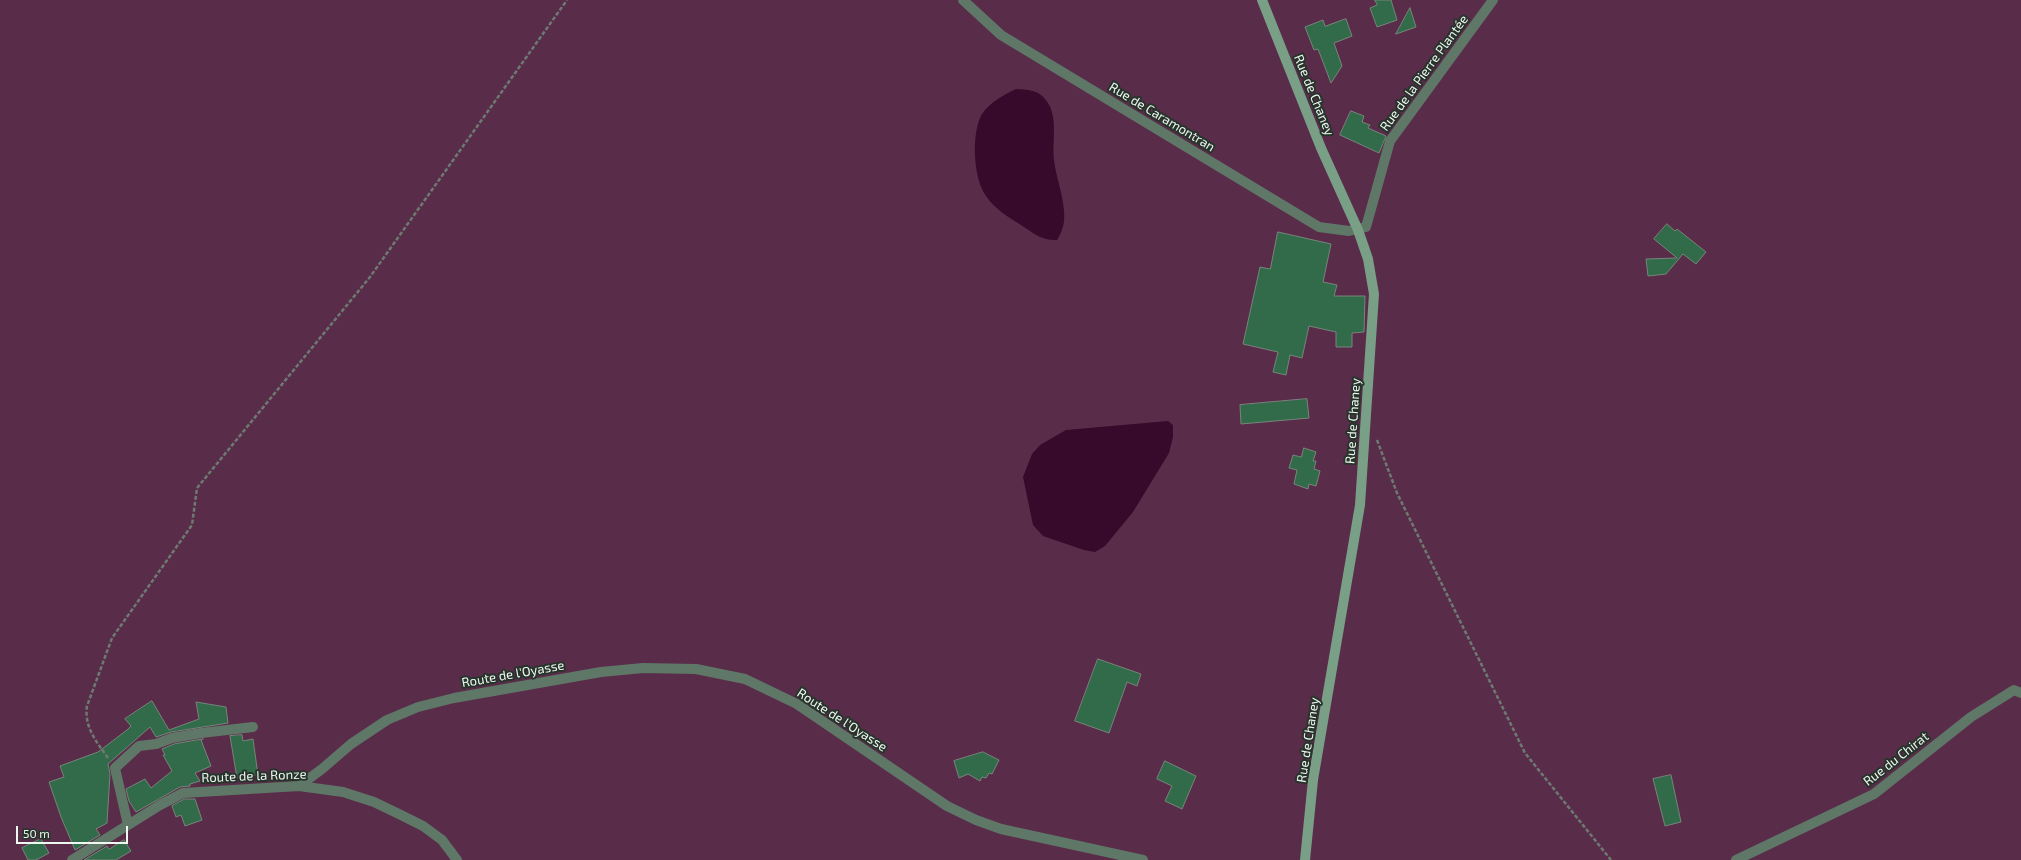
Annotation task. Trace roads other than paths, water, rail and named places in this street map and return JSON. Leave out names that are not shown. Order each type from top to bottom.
[{"type":"street","name":"Rue de Caramontran","points":[[963,0],[1001,35],[1319,228],[1349,231],[1358,230]]},
{"type":"street","name":"Rue de Chaney","points":[[1262,0],[1321,148],[1358,230],[1368,259],[1374,294],[1360,505],[1313,780],[1305,860]]},
{"type":"street","name":"Rue de la Pierre Plantée","points":[[1358,230],[1366,227],[1390,141],[1493,0]]},
{"type":"street","name":"Route de l'Oyasse","points":[[299,786],[322,770],[351,744],[387,720],[418,707],[454,698],[601,672],[643,668],[696,670],[745,679],[797,704],[947,806],[976,820],[1001,829],[1143,860]]},
{"type":"street","name":"Rue du Chirat","points":[[1736,860],[1874,794],[1971,717],[2014,690],[2021,693]]},
{"type":"street","points":[[128,825],[115,768],[139,746],[156,744],[172,738],[201,733],[253,727]]},
{"type":"street","name":"Route de la Ronze","points":[[72,860],[183,793],[299,786],[343,792],[374,802],[423,826],[442,840],[457,860]]}]
